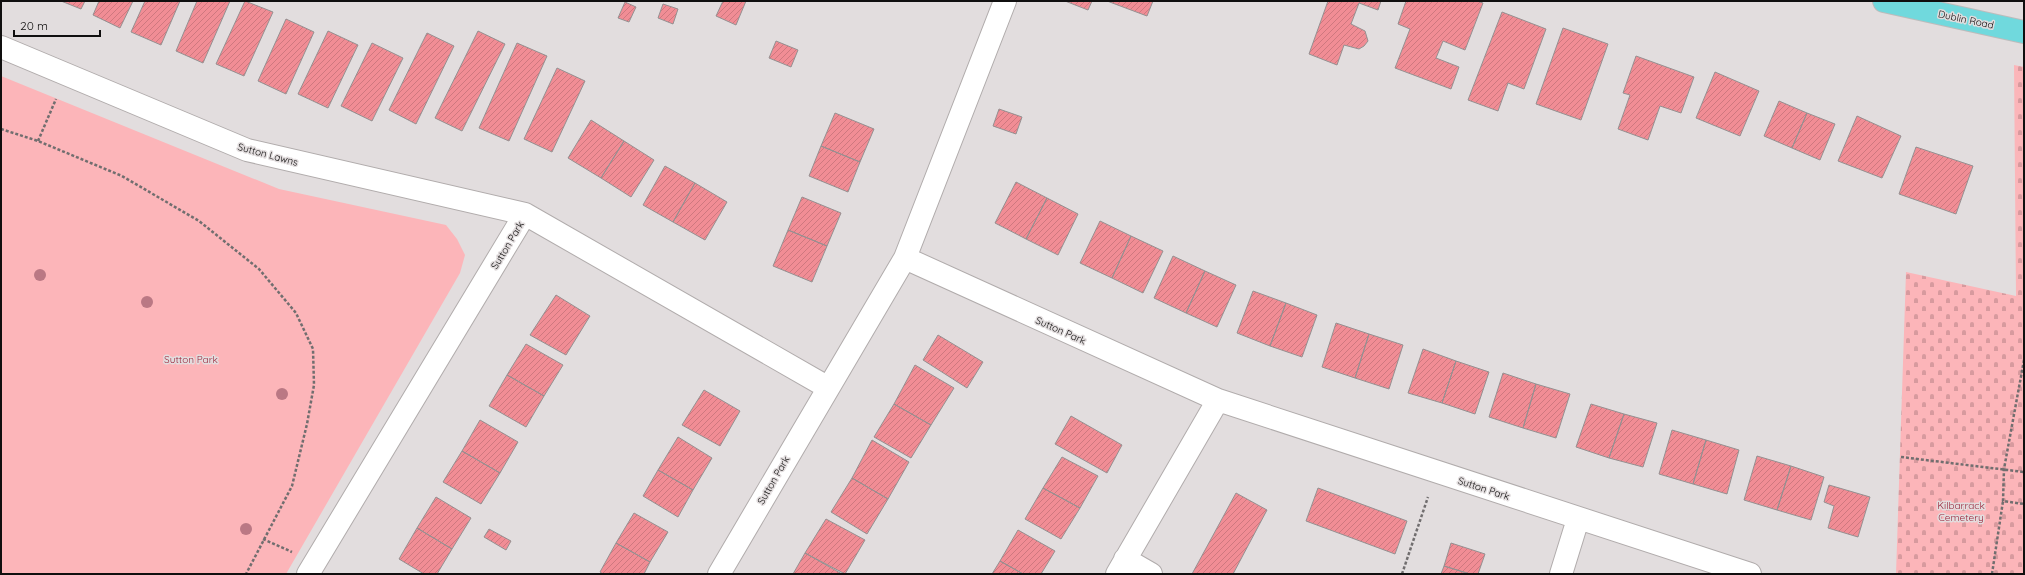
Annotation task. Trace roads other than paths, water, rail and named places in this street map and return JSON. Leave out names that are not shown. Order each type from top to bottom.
[{"type":"main road","name":"Dublin Road","points":[[1884,1],[2024,32]]},
{"type":"street","name":"Sutton Park","points":[[719,574],[827,387],[904,258],[1005,1]]},
{"type":"street","name":"Sutton Lawns","points":[[1,47],[247,150],[525,214]]},
{"type":"street","name":"Sutton Park","points":[[311,568],[525,214],[827,387]]},
{"type":"street","name":"Sutton Park","points":[[904,258],[1218,400],[1578,519],[1712,568],[1750,574]]},
{"type":"street","points":[[1151,574],[1121,567],[1218,400]]},
{"type":"street","points":[[1561,574],[1578,519]]},
{"type":"park label","name":"Kilbarrack Cemetery","points":[[1961,510]]}]
